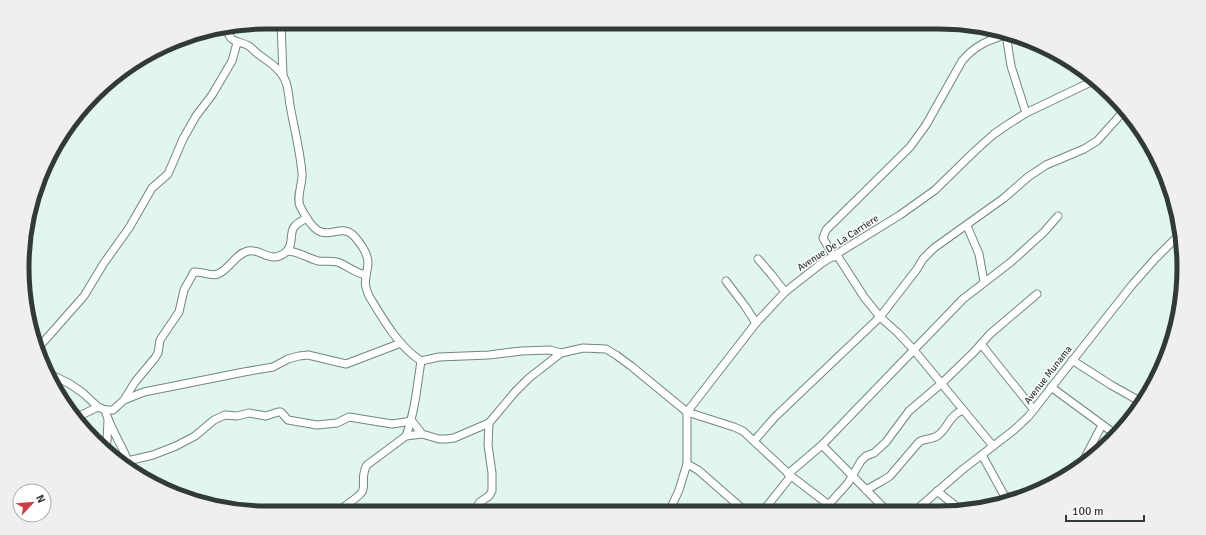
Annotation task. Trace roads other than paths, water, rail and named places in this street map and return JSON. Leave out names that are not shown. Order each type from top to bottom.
[{"type":"street","points":[[281,29],[283,76]]},
{"type":"street","points":[[228,33],[232,40],[249,46],[258,55],[272,63],[283,76],[288,87],[300,156],[302,174],[299,194],[300,206],[315,229],[320,232],[348,231],[354,235],[367,256],[368,263],[365,287],[369,296],[401,343],[414,356],[421,361],[440,357],[489,355],[521,351],[550,350],[562,353]]},
{"type":"street","points":[[993,446],[913,349],[880,317],[864,297],[823,238],[826,230],[910,147],[926,125],[954,73],[969,52],[977,46],[1000,37]]},
{"type":"street","points":[[1008,40],[1011,66],[1026,113]]},
{"type":"street","points":[[42,344],[84,296],[104,263],[129,228],[152,188],[168,174],[182,139],[196,116],[212,95],[232,61],[237,42]]},
{"type":"street","name":"Avenue De La Carriere","points":[[687,412],[756,323],[785,292],[809,272],[900,215],[935,190],[994,134],[1026,113],[1090,83]]},
{"type":"street","points":[[754,441],[775,417],[880,317],[908,282],[923,259],[947,238],[967,226],[1004,198],[1028,177],[1046,165],[1084,149],[1097,141],[1121,114]]},
{"type":"street","points":[[767,506],[790,475],[822,445],[963,298],[1015,258],[1044,232],[1058,216]]},
{"type":"street","points":[[80,416],[102,408],[113,410],[124,400],[135,382],[158,353],[160,340],[179,312],[184,290],[194,272],[199,271],[213,275],[218,274],[226,269],[241,254],[247,251],[252,251],[271,257],[280,257],[287,251],[291,242],[294,226],[307,218]]},
{"type":"street","points":[[967,226],[979,254],[984,282]]},
{"type":"street","name":"Avenue Munama","points":[[920,506],[962,470],[1014,430],[1034,410],[1132,285],[1175,239]]},
{"type":"street","points":[[287,251],[294,251],[315,260],[324,262],[337,262],[352,271],[366,275]]},
{"type":"street","points":[[758,258],[785,292]]},
{"type":"street","points":[[726,280],[756,323]]},
{"type":"street","points":[[344,506],[363,491],[362,479],[367,465],[406,436],[422,434],[439,439],[454,438],[489,423],[529,378],[562,353],[583,348],[606,349],[631,366],[687,412],[743,431],[790,475],[827,505],[848,483],[863,458],[874,453],[886,442],[909,411],[942,383],[981,344],[1037,294]]},
{"type":"street","points":[[124,400],[156,389],[273,367],[288,359],[299,356],[308,355],[346,364],[401,343]]},
{"type":"street","points":[[981,344],[1034,410]]},
{"type":"street","points":[[1072,360],[1137,400]]},
{"type":"street","points":[[406,436],[415,408],[421,361]]},
{"type":"street","points":[[56,377],[70,384],[102,408],[121,444],[125,459]]},
{"type":"street","points":[[1051,388],[1111,432]]},
{"type":"street","points":[[866,490],[890,476],[919,442],[923,439],[938,436],[950,419],[963,410]]},
{"type":"street","points":[[128,461],[153,455],[176,446],[195,436],[214,420],[225,415],[238,416],[249,413],[266,416],[281,412],[288,420],[318,425],[337,423],[349,417],[392,424],[412,421]]},
{"type":"street","points":[[672,506],[679,490],[687,464],[687,412]]},
{"type":"street","points":[[106,443],[108,420]]},
{"type":"street","points":[[412,421],[422,434]]},
{"type":"street","points":[[478,506],[489,496],[492,491],[492,473],[488,445],[489,423]]},
{"type":"street","points":[[1086,455],[1102,425]]},
{"type":"street","points":[[822,445],[882,506]]},
{"type":"street","points":[[982,455],[1006,496]]},
{"type":"street","points":[[687,464],[698,470],[739,506]]},
{"type":"street","points":[[937,491],[954,505]]}]
